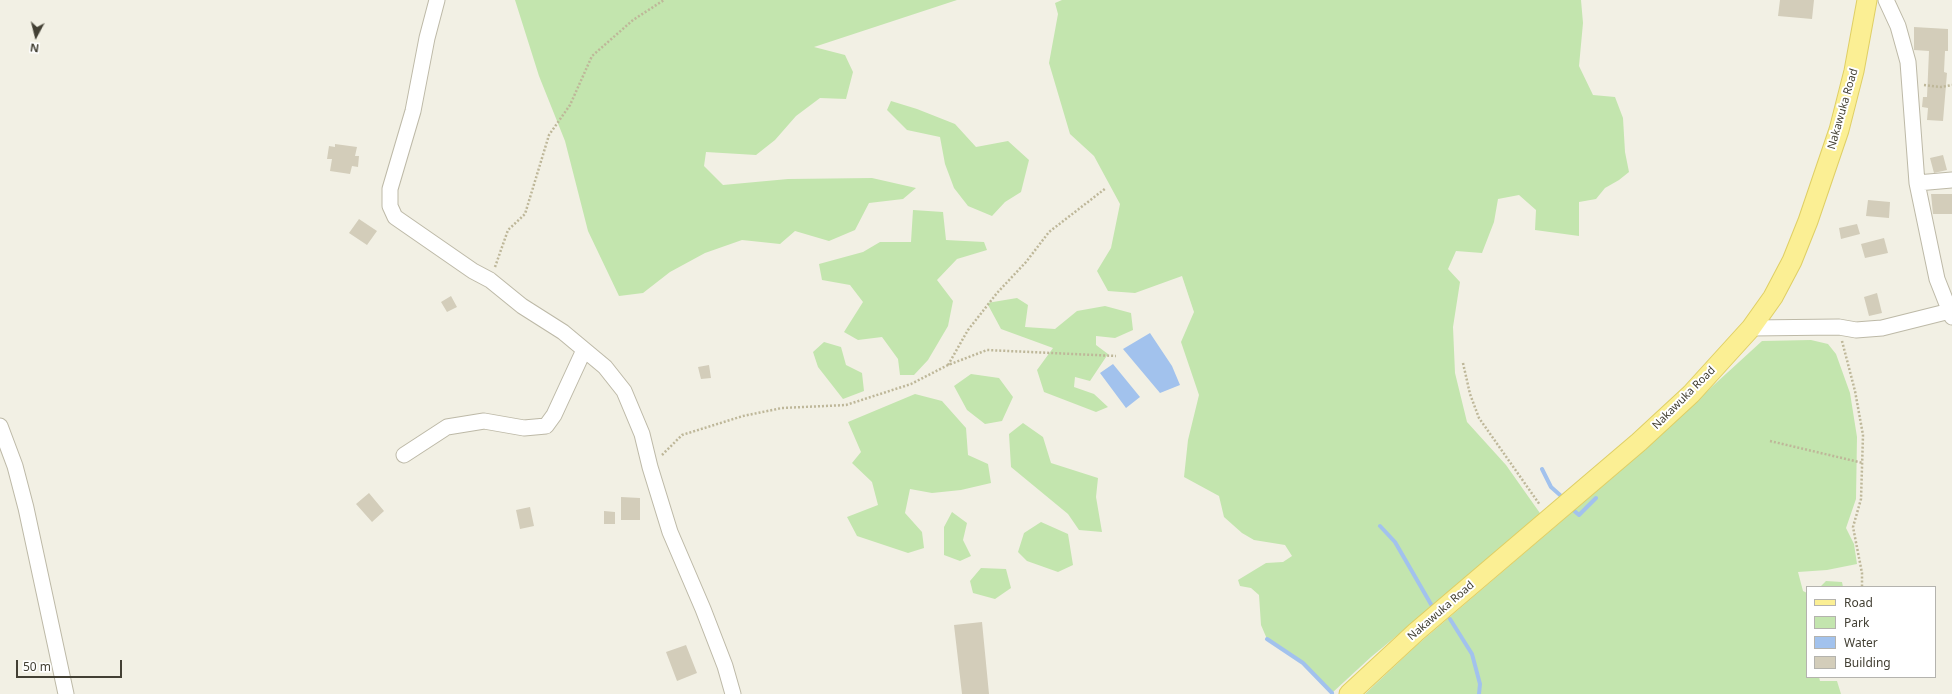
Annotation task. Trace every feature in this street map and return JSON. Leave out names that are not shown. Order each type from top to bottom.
[{"type":"main road","name":"Nakawuka Road","points":[[1349,694],[1416,632],[1639,442],[1691,394],[1751,328],[1773,297],[1792,261],[1808,221],[1838,130],[1854,71],[1867,0]]},
{"type":"street","points":[[437,0],[413,111],[390,189],[390,206],[395,218],[432,242],[472,271],[490,280],[522,306],[563,332],[605,367],[624,391],[642,434],[650,467],[670,532],[703,609],[725,666],[733,694]]},
{"type":"street","points":[[1751,328],[1839,327],[1856,330],[1882,328],[1951,314],[1937,279],[1917,183],[1908,62],[1898,26],[1886,0]]},
{"type":"street","points":[[1917,183],[1952,180]]},
{"type":"street","points":[[404,454],[447,427],[484,421],[524,428],[546,426],[554,415],[584,350]]},
{"type":"street","points":[[0,426],[15,466],[22,494],[66,694]]},
{"type":"path","points":[[490,280],[508,230],[525,214],[549,135],[570,105],[592,56],[633,20],[664,0]]},
{"type":"path","points":[[1910,84],[1941,87],[1952,86]]},
{"type":"path","points":[[948,365],[968,330],[997,294],[1026,262],[1049,232],[1106,188]]},
{"type":"path","points":[[1839,327],[1855,391],[1863,435],[1861,499],[1853,527],[1862,574],[1862,586]]},
{"type":"path","points":[[650,467],[682,434],[743,416],[776,410],[846,405],[911,384],[948,365],[987,350],[1116,356]]},
{"type":"path","points":[[1463,363],[1470,394],[1480,418],[1550,518]]},
{"type":"path","points":[[1770,441],[1862,463]]},
{"type":"green space","points":[[515,0],[957,0],[814,47],[845,55],[853,72],[846,99],[820,98],[796,116],[775,140],[756,155],[706,152],[704,166],[723,185],[788,179],[872,178],[916,188],[903,199],[869,203],[855,230],[829,241],[795,231],[780,244],[742,240],[705,253],[670,272],[643,293],[619,296],[588,231],[565,141],[539,76]]},
{"type":"green space","points":[[1062,0],[1581,0],[1583,23],[1579,66],[1593,95],[1615,97],[1623,118],[1625,152],[1629,172],[1605,188],[1596,199],[1579,202],[1579,236],[1535,230],[1536,210],[1519,195],[1498,199],[1494,222],[1482,253],[1456,251],[1448,269],[1460,282],[1453,327],[1455,373],[1467,422],[1506,465],[1542,516],[1371,657],[1332,693],[1303,663],[1267,639],[1261,625],[1259,595],[1251,588],[1240,586],[1238,580],[1266,563],[1283,562],[1292,556],[1285,545],[1254,540],[1242,533],[1224,517],[1219,496],[1184,477],[1188,440],[1199,395],[1181,342],[1194,312],[1182,276],[1135,293],[1108,291],[1097,271],[1111,248],[1120,204],[1094,156],[1070,134],[1049,63],[1058,14],[1055,3]]},
{"type":"green space","points":[[891,101],[917,109],[955,124],[976,147],[1008,141],[1029,160],[1021,192],[1005,202],[992,216],[968,206],[954,188],[945,164],[940,137],[907,130],[887,110]]},
{"type":"green space","points":[[913,210],[943,212],[946,240],[984,242],[987,250],[957,259],[937,280],[953,301],[948,326],[928,360],[914,375],[900,375],[898,359],[882,337],[858,340],[844,332],[863,302],[850,285],[822,280],[819,264],[863,252],[880,242],[911,242]]},
{"type":"green space","points":[[1017,298],[1028,305],[1025,327],[1055,329],[1077,311],[1105,306],[1131,313],[1133,330],[1115,338],[1096,336],[1096,345],[1108,354],[1090,381],[1075,377],[1074,387],[1094,394],[1108,407],[1096,412],[1044,392],[1037,370],[1053,348],[1001,329],[987,303]]},
{"type":"green space","points":[[1811,340],[1828,344],[1836,354],[1850,393],[1857,437],[1856,499],[1846,528],[1854,544],[1857,564],[1827,570],[1798,572],[1803,591],[1806,592],[1806,678],[1819,678],[1820,681],[1837,681],[1841,694],[1365,694],[1417,645],[1612,478],[1762,341]]},
{"type":"green space","points":[[824,342],[841,347],[846,365],[862,373],[864,391],[843,399],[818,367],[813,352]]},
{"type":"green space","points":[[971,374],[999,378],[1013,397],[1002,421],[985,424],[967,410],[954,386]]},
{"type":"green space","points":[[915,394],[942,401],[966,428],[968,455],[988,464],[991,483],[961,490],[932,493],[910,489],[905,513],[922,532],[924,548],[908,553],[857,536],[847,517],[878,505],[872,482],[852,463],[861,452],[848,422]]},
{"type":"green space","points":[[1023,423],[1043,437],[1051,463],[1098,478],[1096,497],[1102,532],[1079,530],[1068,514],[1011,467],[1009,434]]},
{"type":"green space","points":[[952,512],[967,523],[963,540],[971,556],[960,561],[944,555],[944,527]]},
{"type":"green space","points":[[1041,522],[1068,534],[1073,565],[1058,572],[1027,561],[1018,552],[1024,533]]},
{"type":"green space","points":[[981,568],[1006,569],[1011,588],[995,599],[973,593],[970,581]]},
{"type":"green space","points":[[1826,581],[1842,582],[1843,586],[1821,586]]},
{"type":"water","points":[[1150,333],[1172,366],[1180,385],[1160,393],[1123,349]]},
{"type":"water","points":[[1113,364],[1140,397],[1126,408],[1100,373]]},
{"type":"building","points":[[1780,0],[1814,0],[1812,19],[1778,16]]},
{"type":"building","points":[[1914,27],[1948,29],[1948,51],[1945,51],[1944,72],[1947,73],[1943,121],[1927,120],[1928,108],[1922,107],[1923,97],[1927,97],[1929,51],[1914,50]]},
{"type":"building","points":[[335,144],[357,147],[355,156],[359,156],[358,167],[352,166],[350,174],[330,171],[332,159],[327,159],[329,146],[335,147]]},
{"type":"building","points":[[1943,155],[1947,170],[1934,173],[1930,158]]},
{"type":"building","points":[[1931,194],[1952,194],[1952,214],[1933,214]]},
{"type":"building","points":[[1868,200],[1890,202],[1889,218],[1866,216]]},
{"type":"building","points":[[359,219],[377,231],[367,245],[349,233]]},
{"type":"building","points":[[1857,224],[1860,234],[1841,239],[1839,228]]},
{"type":"building","points":[[1884,238],[1888,253],[1865,258],[1861,244]]},
{"type":"building","points":[[1877,293],[1882,313],[1869,316],[1864,297]]},
{"type":"building","points":[[451,296],[457,307],[447,312],[441,302]]},
{"type":"building","points":[[709,365],[711,378],[701,379],[698,367]]},
{"type":"building","points":[[369,493],[384,511],[372,522],[356,504]]},
{"type":"building","points":[[621,497],[640,498],[640,520],[621,520]]},
{"type":"building","points":[[530,507],[534,526],[520,529],[516,510]]},
{"type":"building","points":[[604,511],[615,512],[615,524],[604,524]]},
{"type":"building","points":[[982,622],[989,694],[962,694],[954,625]]},
{"type":"building","points":[[686,645],[697,673],[677,681],[666,652]]},
{"type":"waterway","points":[[1542,469],[1551,487],[1560,495]]},
{"type":"waterway","points":[[1572,509],[1579,515],[1596,498]]},
{"type":"waterway","points":[[1380,526],[1395,542],[1432,606]]},
{"type":"waterway","points":[[1450,619],[1472,654],[1480,684],[1479,694]]},
{"type":"waterway","points":[[1267,639],[1303,663],[1332,693]]}]
